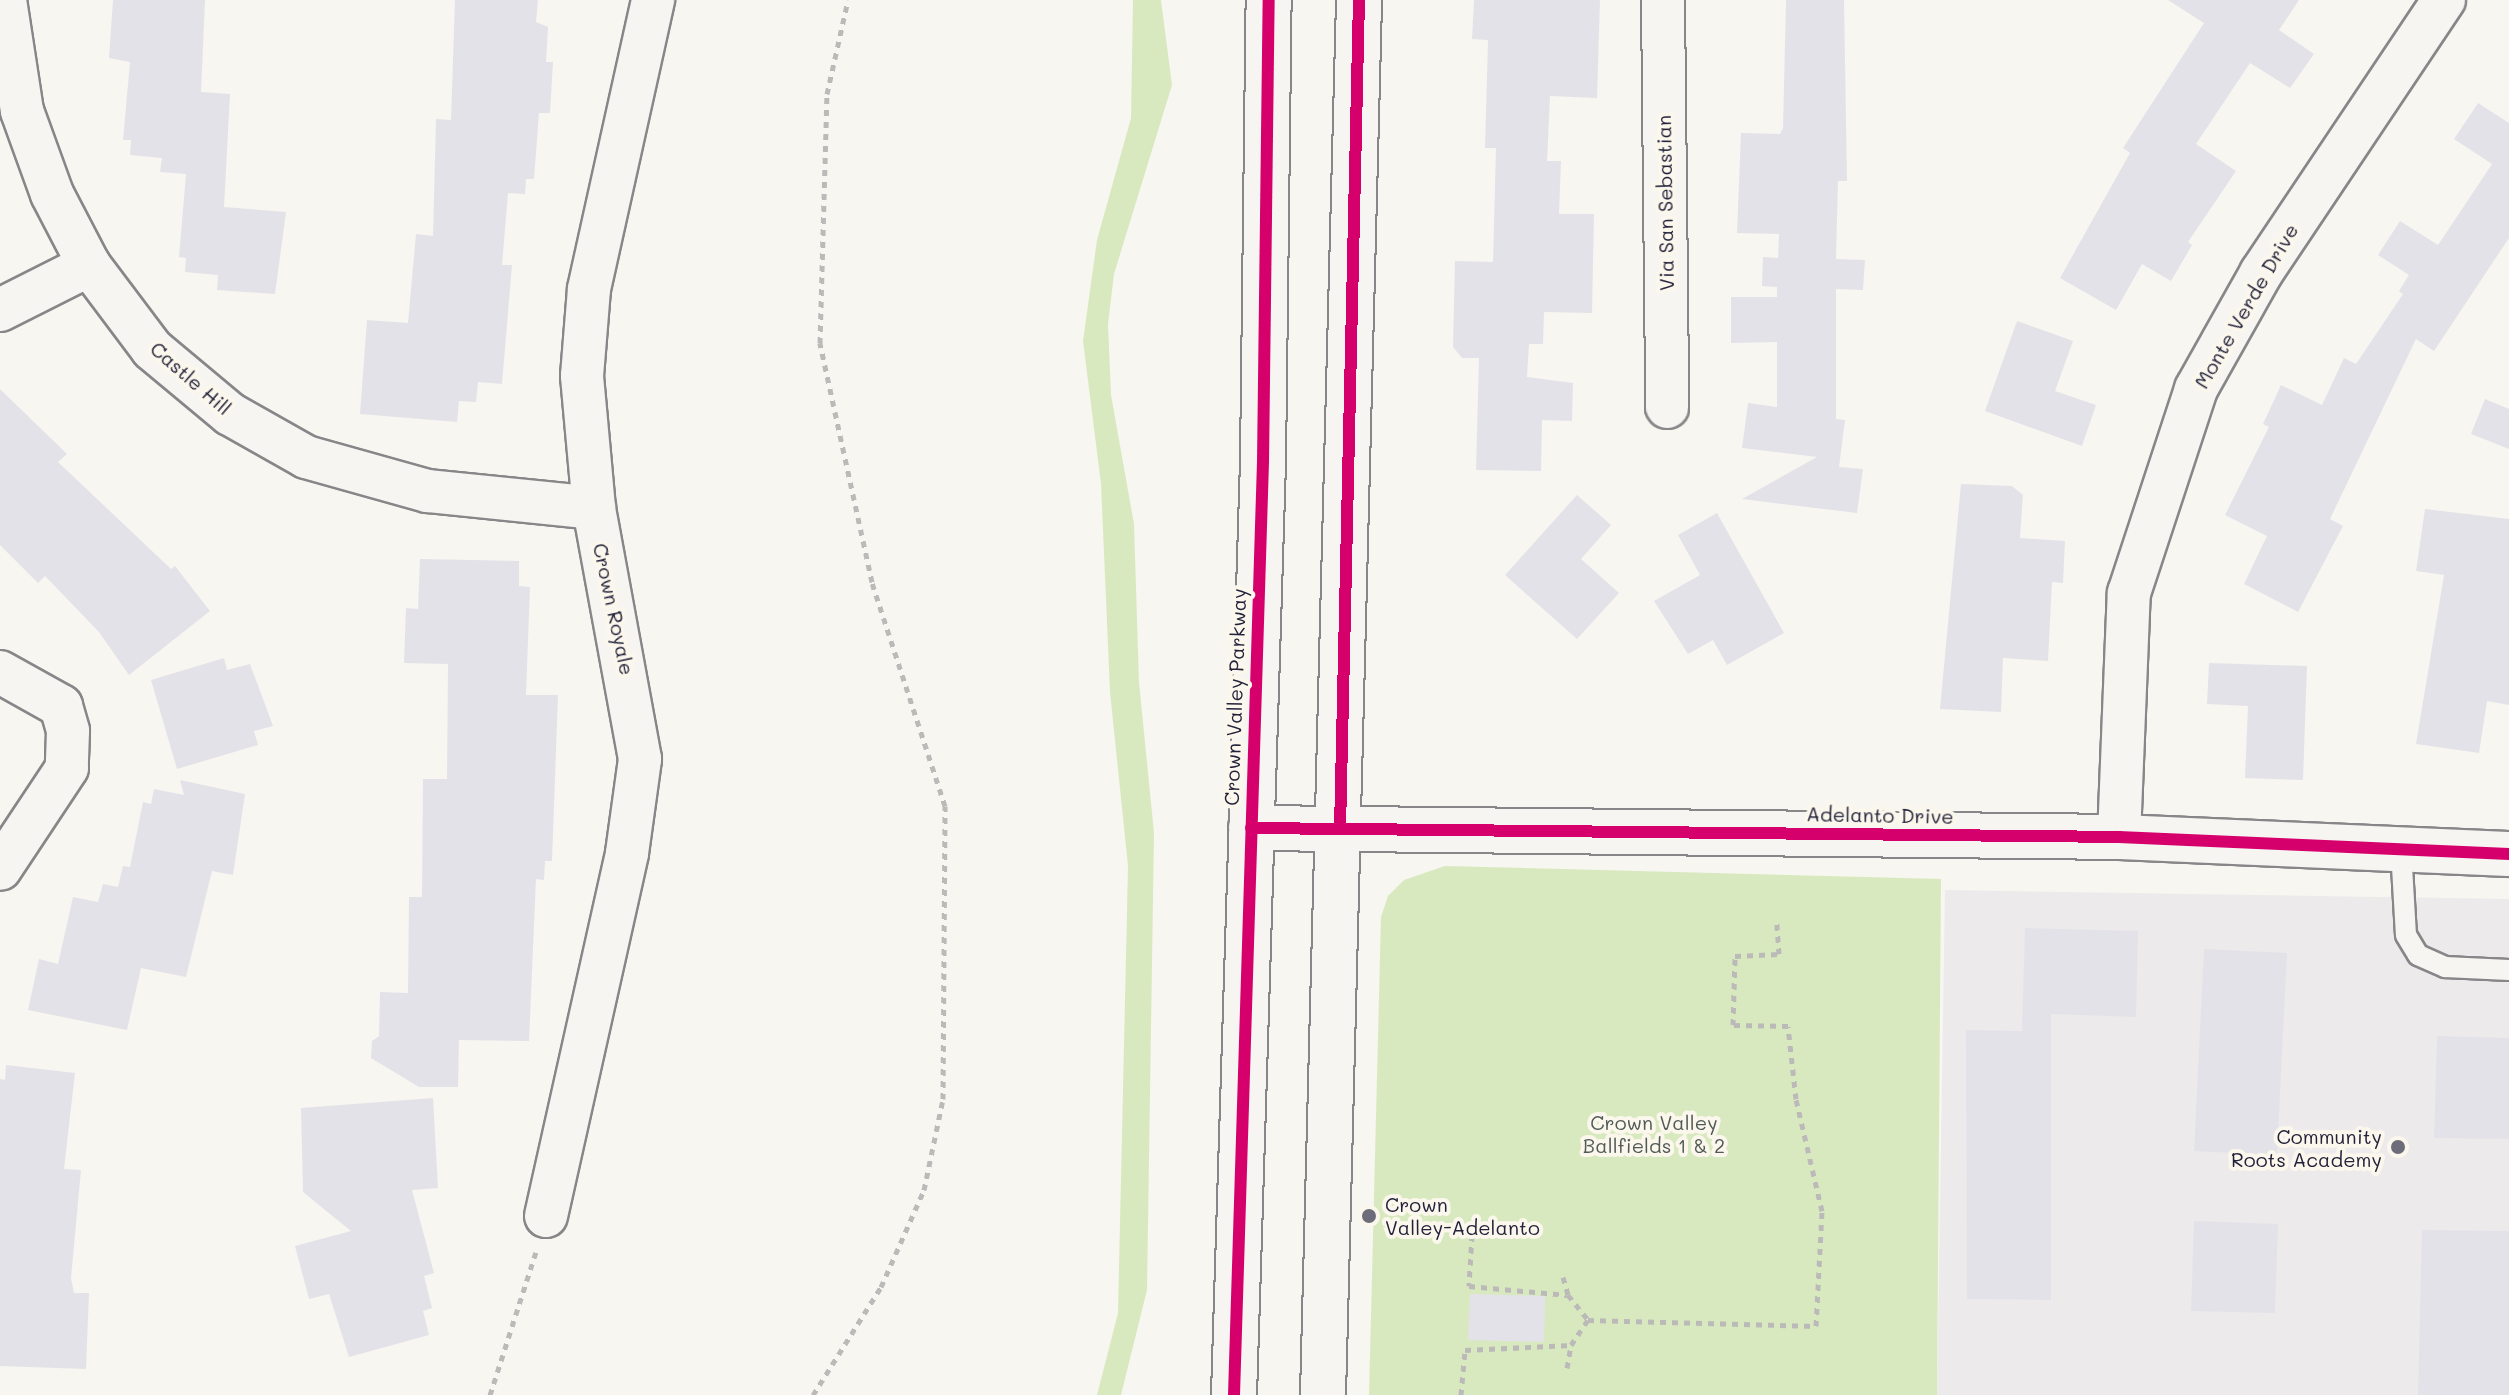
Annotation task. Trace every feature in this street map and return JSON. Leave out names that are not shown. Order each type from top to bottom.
[{"type":"main road","name":"Crown Valley Parkway","points":[[1234,1395],[1251,828],[1269,0]]},
{"type":"main road","points":[[1323,1395],[1359,0]]},
{"type":"main road","name":"Adelanto Drive","points":[[1251,828],[2119,837],[2509,854]]},
{"type":"street","name":"Castle Hill","points":[[5,0],[22,111],[52,194],[89,265],[152,349],[230,414],[306,457],[428,491],[594,508]]},
{"type":"street","name":"Crown Royale","points":[[546,1216],[627,853],[640,759],[627,660],[594,508],[582,376],[589,289],[653,0]]},
{"type":"street","name":"Via San Sebastian","points":[[1663,0],[1667,407]]},
{"type":"street","name":"Monte Verde Drive","points":[[2119,837],[2129,593],[2196,389],[2261,273],[2444,0]]},
{"type":"street","points":[[0,310],[89,265]]},
{"type":"street","points":[[0,672],[61,706],[68,731],[67,768],[0,869]]},
{"type":"lane","points":[[2401,849],[2406,935],[2418,955],[2445,967],[2509,970]]},
{"type":"path","points":[[813,1395],[881,1287],[924,1190],[944,1084],[945,806],[872,582],[820,343],[827,94],[848,0]]},
{"type":"path","points":[[1563,1277],[1568,1295],[1588,1320],[1816,1326],[1822,1211],[1796,1099],[1788,1026],[1733,1025],[1735,956],[1779,954],[1777,923]]},
{"type":"path","points":[[490,1395],[546,1216]]},
{"type":"path","points":[[1472,1235],[1469,1286],[1568,1295]]},
{"type":"path","points":[[1567,1368],[1571,1345],[1588,1320]]},
{"type":"path","points":[[1461,1395],[1465,1350],[1571,1345]]},
{"type":"shaded area","points":[[1945,890],[2509,899],[2509,1395],[1937,1395]]},
{"type":"green space","points":[[1133,0],[1161,0],[1172,85],[1114,274],[1108,324],[1111,395],[1134,524],[1139,682],[1154,833],[1147,1290],[1121,1395],[1097,1395],[1118,1313],[1128,866],[1110,692],[1101,484],[1083,341],[1097,240],[1131,118]]},
{"type":"green space","name":"Crown Valley Ballfields 1 & 2","points":[[1445,866],[1941,879],[1937,1395],[1369,1395],[1381,917],[1388,896],[1404,880]]},
{"type":"building","points":[[113,0],[205,0],[201,92],[230,94],[224,207],[286,212],[275,294],[217,290],[218,275],[185,272],[186,258],[179,257],[186,174],[160,172],[162,158],[130,155],[131,140],[123,140],[130,62],[109,58]]},
{"type":"building","points":[[455,0],[538,0],[536,22],[548,27],[546,62],[553,62],[550,113],[539,113],[534,179],[526,179],[525,194],[508,193],[502,265],[512,265],[502,384],[478,382],[476,402],[459,401],[457,422],[360,414],[367,320],[408,323],[416,234],[433,236],[436,119],[451,120]]},
{"type":"building","points":[[1474,0],[1600,0],[1597,98],[1550,96],[1547,161],[1561,161],[1559,214],[1594,214],[1592,313],[1544,312],[1543,344],[1529,344],[1527,377],[1573,383],[1572,421],[1542,420],[1541,471],[1476,470],[1479,358],[1462,358],[1453,347],[1455,261],[1493,262],[1496,148],[1485,148],[1488,40],[1472,39]]},
{"type":"building","points":[[1786,0],[1844,0],[1847,181],[1838,181],[1836,259],[1865,260],[1863,290],[1836,289],[1836,419],[1845,420],[1839,467],[1863,469],[1857,513],[1742,499],[1817,457],[1742,448],[1748,403],[1777,407],[1777,342],[1731,343],[1731,297],[1777,297],[1777,287],[1762,286],[1763,257],[1778,258],[1779,234],[1737,233],[1741,133],[1780,134],[1783,128]]},
{"type":"building","points":[[2168,0],[2299,0],[2279,30],[2314,54],[2290,88],[2250,63],[2196,144],[2236,171],[2188,242],[2192,245],[2171,281],[2142,264],[2116,310],[2060,278],[2130,153],[2123,148],[2204,23]]},
{"type":"building","points":[[2478,103],[2509,123],[2509,238],[2434,351],[2416,339],[2330,519],[2343,526],[2298,612],[2244,584],[2267,536],[2225,515],[2269,427],[2263,424],[2281,385],[2322,405],[2344,358],[2356,364],[2403,294],[2399,291],[2409,275],[2378,255],[2400,221],[2438,245],[2492,164],[2454,139]]},
{"type":"building","points":[[2017,321],[2073,341],[2055,391],[2096,405],[2082,446],[1985,411]]},
{"type":"building","points":[[0,389],[67,454],[58,462],[171,569],[175,566],[210,611],[129,675],[99,632],[45,576],[38,583],[0,545]]},
{"type":"building","points":[[2485,399],[2509,409],[2509,449],[2471,434]]},
{"type":"building","points":[[1961,484],[2012,486],[2023,495],[2020,538],[2065,541],[2063,583],[2052,582],[2048,661],[2003,658],[2001,712],[1940,709]]},
{"type":"building","points":[[1577,495],[1611,525],[1581,559],[1619,593],[1577,639],[1505,575]]},
{"type":"building","points":[[2425,509],[2509,519],[2509,705],[2487,701],[2479,753],[2416,744],[2444,575],[2416,571]]},
{"type":"building","points":[[1717,513],[1784,633],[1727,665],[1713,640],[1688,654],[1654,601],[1700,575],[1678,535]]},
{"type":"building","points":[[420,559],[519,561],[519,586],[530,587],[526,695],[558,695],[552,861],[545,861],[544,880],[536,879],[529,1041],[459,1040],[458,1087],[419,1087],[371,1058],[372,1041],[379,1036],[380,992],[408,993],[409,897],[422,897],[423,779],[447,779],[448,664],[404,663],[406,608],[418,609]]},
{"type":"building","points":[[224,658],[227,670],[250,664],[273,726],[254,731],[258,745],[177,769],[151,680]]},
{"type":"building","points":[[2209,663],[2307,666],[2303,780],[2245,778],[2248,706],[2207,704]]},
{"type":"building","points":[[180,780],[245,794],[233,875],[212,871],[186,977],[141,968],[127,1030],[28,1010],[39,959],[58,964],[73,897],[98,902],[103,884],[118,887],[123,866],[130,867],[143,802],[151,804],[154,789],[184,795]]},
{"type":"building","points":[[2025,928],[2138,931],[2136,1017],[2051,1014],[2051,1300],[1967,1299],[1966,1030],[2022,1031]]},
{"type":"building","points":[[2204,949],[2287,953],[2277,1155],[2194,1151]]},
{"type":"building","points":[[2437,1036],[2509,1038],[2509,1139],[2434,1138]]},
{"type":"building","points":[[6,1065],[75,1073],[64,1169],[81,1170],[71,1278],[74,1293],[89,1293],[86,1369],[0,1366],[0,1079],[5,1080]]},
{"type":"building","points":[[433,1098],[438,1188],[412,1190],[434,1273],[424,1276],[432,1308],[423,1311],[429,1335],[349,1357],[329,1294],[309,1299],[295,1246],[351,1231],[303,1192],[301,1108]]},
{"type":"building","points":[[2194,1221],[2278,1224],[2275,1313],[2191,1311]]},
{"type":"building","points":[[2422,1230],[2509,1231],[2509,1395],[2418,1395]]},
{"type":"building","points":[[1470,1294],[1545,1296],[1544,1342],[1468,1340]]},
{"type":"cycle path","points":[[1234,1395],[1263,462],[1269,0]]},
{"type":"cycle path","points":[[1340,829],[1359,0]]},
{"type":"cycle path","points":[[1251,828],[2119,837],[2509,854]]},
{"type":"place","name":"Community Roots Academy","points":[[2398,1147]]},
{"type":"place","name":"Crown Valley-Adelanto","points":[[1369,1216]]}]
